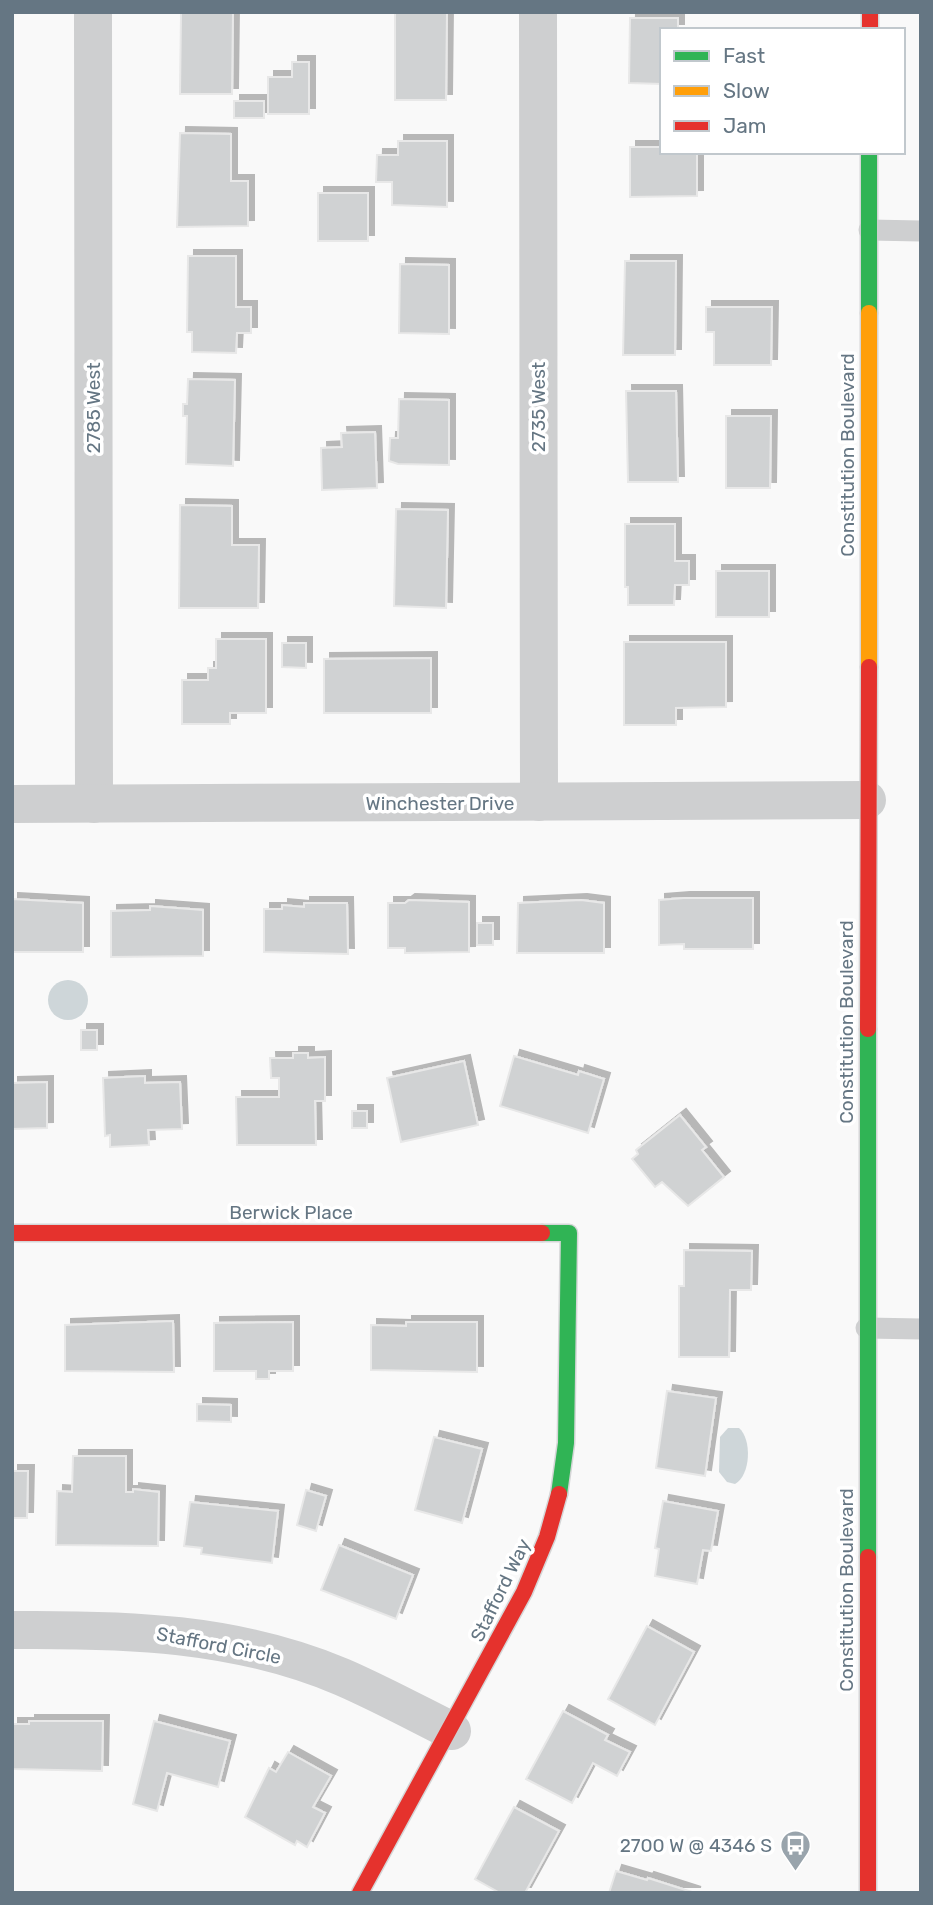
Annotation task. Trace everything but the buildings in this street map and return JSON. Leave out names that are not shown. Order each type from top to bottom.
[{"type":"main road","name":"Constitution Boulevard","points":[[868,1893],[866,1328],[869,154]]},
{"type":"main road","name":"Berwick Place","points":[[12,1233],[569,1233]]},
{"type":"main road","name":"Stafford Way","points":[[360,1893],[452,1731],[535,1573],[558,1506],[564,1473],[567,1414],[569,1233]]},
{"type":"street","name":"2785 West","points":[[93,12],[93,804]]},
{"type":"street","name":"2735 West","points":[[537,12],[539,802]]},
{"type":"street","name":"Winchester Drive","points":[[12,804],[867,800]]},
{"type":"street","name":"Stafford Circle","points":[[12,1630],[154,1632],[248,1646],[342,1677],[452,1731]]},
{"type":"lane","points":[[869,230],[921,231]]},
{"type":"lane","points":[[866,1328],[921,1329]]},
{"type":"shaded area","points":[[68,980],[76,981],[82,986],[87,992],[87,1008],[82,1014],[76,1019],[68,1020],[60,1019],[54,1014],[49,1008],[48,1000],[49,992],[54,986],[60,981]]},
{"type":"shaded area","points":[[728,1428],[739,1428],[748,1448],[747,1465],[735,1484],[727,1482],[719,1472],[720,1437]]},
{"type":"traffic: fast","points":[[869,154],[869,313]]},
{"type":"traffic: fast","points":[[868,1029],[868,1557]]},
{"type":"traffic: fast","points":[[542,1233],[569,1233],[566,1443],[559,1494]]},
{"type":"traffic: slow","points":[[869,313],[869,667]]},
{"type":"traffic: jam","points":[[870,12],[870,28]]},
{"type":"traffic: jam","points":[[868,1029],[869,667]]},
{"type":"traffic: jam","points":[[12,1233],[542,1233]]},
{"type":"traffic: jam","points":[[360,1893],[524,1592],[547,1537],[559,1494]]},
{"type":"traffic: jam","points":[[868,1557],[868,1893]]},
{"type":"place","name":"2700 W @ 4346 S","points":[[795,1872]]}]
